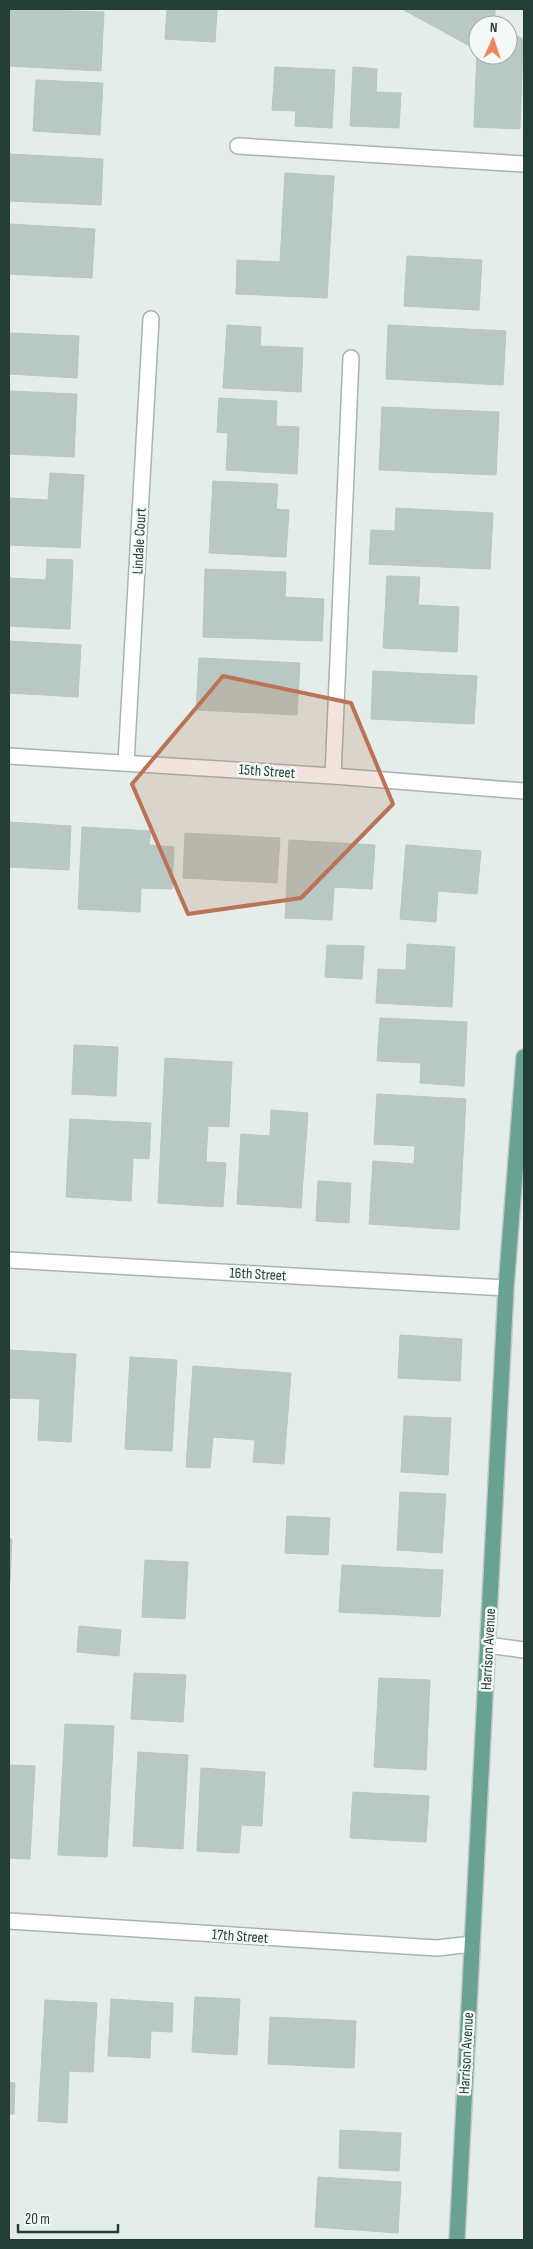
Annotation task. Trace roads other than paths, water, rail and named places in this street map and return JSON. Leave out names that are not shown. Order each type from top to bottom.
[{"type":"main road","name":"Harrison Avenue","points":[[457,2240],[506,1288],[524,1057]]},
{"type":"street","points":[[238,146],[524,164]]},
{"type":"street","name":"Lindale Court","points":[[126,762],[152,319]]},
{"type":"street","points":[[333,776],[351,358]]},
{"type":"street","name":"15th Street","points":[[9,756],[333,776],[524,791]]},
{"type":"street","name":"16th Street","points":[[9,1260],[506,1288]]},
{"type":"street","points":[[488,1646],[524,1650]]},
{"type":"street","name":"17th Street","points":[[9,1922],[438,1948],[472,1944]]}]
